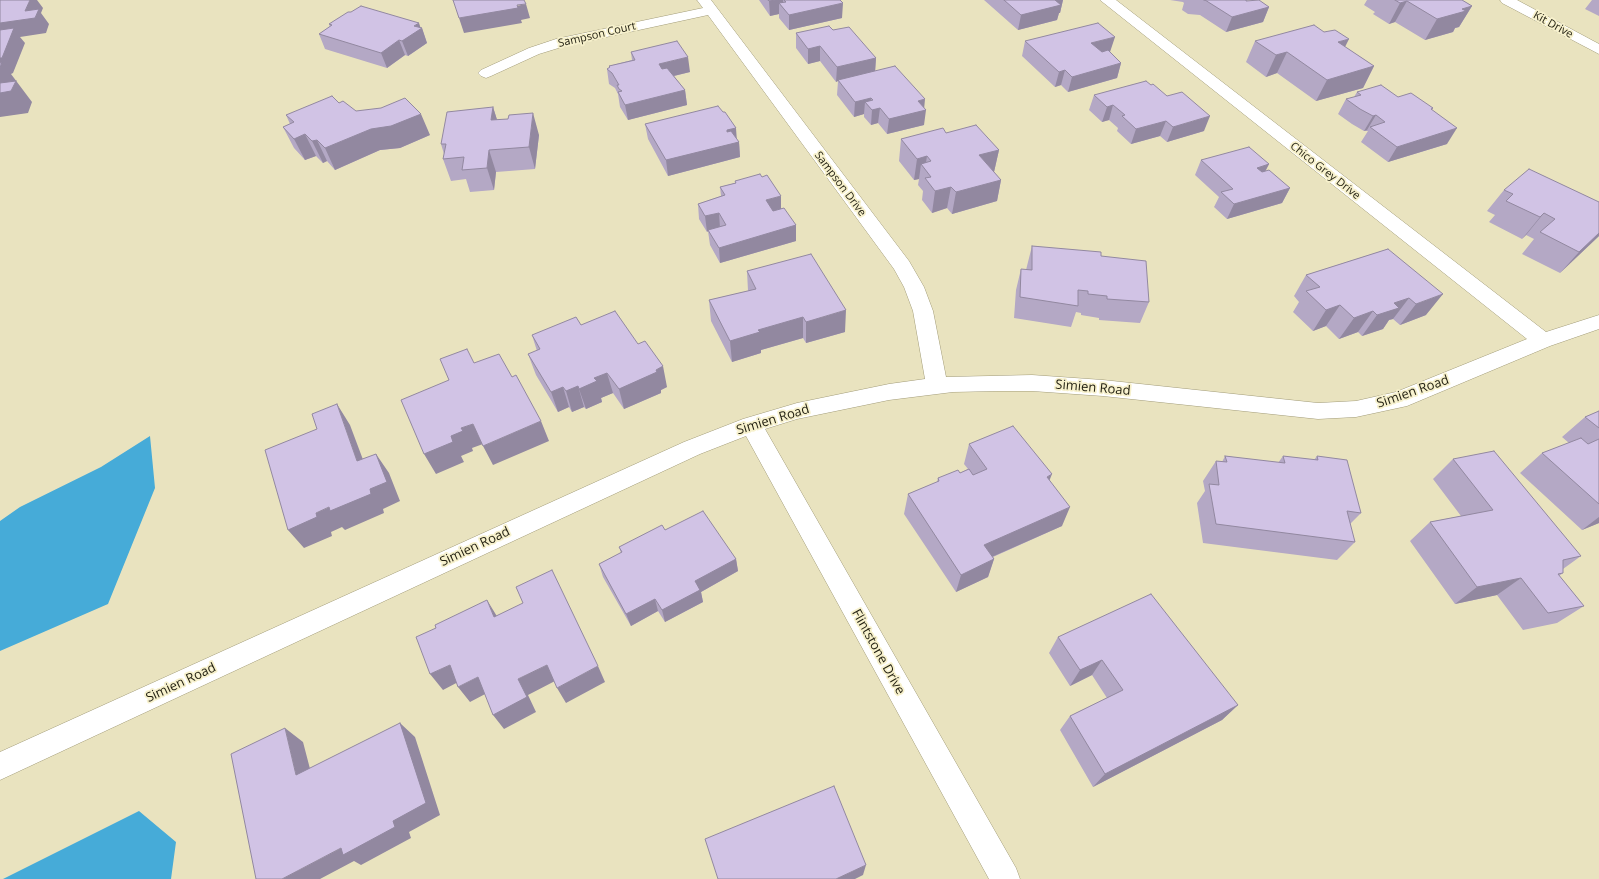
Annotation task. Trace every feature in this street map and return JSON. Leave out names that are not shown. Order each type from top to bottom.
[{"type":"street","name":"Chico Grey Drive","points":[[1107,0],[1544,341]]},
{"type":"street","name":"Kit Drive","points":[[1507,0],[1599,50]]},
{"type":"street","name":"Sampson Court","points":[[486,73],[534,51],[561,42],[708,5]]},
{"type":"street","name":"Sampson Drive","points":[[708,5],[902,266],[914,287],[923,312],[937,386]]},
{"type":"street","name":"Simien Road","points":[[0,766],[692,448],[751,425],[797,411],[843,400],[890,392],[937,386],[998,383],[1060,384],[1293,409],[1330,411],[1372,407],[1399,400],[1544,341],[1599,322]]},
{"type":"street","name":"Flintstone Drive","points":[[751,425],[1005,879]]},
{"type":"water","points":[[150,436],[155,488],[108,604],[0,651],[0,521],[20,507],[101,467]]},
{"type":"water","points":[[139,811],[176,842],[171,879],[3,879]]},
{"type":"building","points":[[0,0],[30,0],[25,11],[39,9],[35,18],[0,23]]},
{"type":"building","points":[[453,0],[524,0],[526,4],[517,5],[518,8],[459,18]]},
{"type":"building","points":[[784,0],[840,0],[843,3],[789,15],[779,3],[786,2]]},
{"type":"building","points":[[1004,0],[1055,0],[1061,5],[1021,15]]},
{"type":"building","points":[[1205,0],[1259,0],[1269,7],[1232,17]]},
{"type":"building","points":[[1395,0],[1462,0],[1472,6],[1462,9],[1466,11],[1437,19],[1407,1],[1400,3]]},
{"type":"building","points":[[361,6],[419,23],[414,26],[422,28],[402,41],[399,40],[381,53],[319,34],[332,25],[329,24]]},
{"type":"building","points":[[1098,23],[1115,37],[1091,43],[1102,52],[1108,50],[1121,63],[1072,77],[1065,70],[1059,72],[1025,41]]},
{"type":"building","points":[[1314,25],[1324,32],[1335,30],[1349,39],[1338,42],[1374,66],[1327,80],[1287,52],[1276,55],[1255,41]]},
{"type":"building","points":[[829,26],[833,30],[849,27],[876,58],[837,67],[820,46],[808,49],[796,33]]},
{"type":"building","points":[[14,28],[2,58],[0,58],[0,30]]},
{"type":"building","points":[[677,41],[688,57],[659,64],[662,69],[667,68],[685,90],[625,105],[618,92],[622,91],[617,85],[619,85],[612,73],[607,69],[610,67],[609,66],[635,60],[631,52]]},
{"type":"building","points":[[895,66],[925,99],[918,101],[926,110],[889,119],[880,108],[872,110],[865,102],[873,100],[871,98],[855,102],[838,80]]},
{"type":"building","points":[[16,81],[11,91],[0,93],[0,83]]},
{"type":"building","points":[[1146,81],[1151,85],[1153,84],[1167,96],[1182,92],[1210,116],[1173,127],[1166,121],[1136,129],[1122,116],[1125,115],[1113,105],[1107,107],[1094,95]]},
{"type":"building","points":[[1381,85],[1398,97],[1411,93],[1433,108],[1431,109],[1457,128],[1397,147],[1370,127],[1385,122],[1376,115],[1373,116],[1360,109],[1346,99],[1361,95],[1357,92]]},
{"type":"building","points":[[332,96],[339,103],[343,101],[356,111],[381,108],[405,98],[421,114],[391,126],[371,129],[325,148],[317,140],[312,141],[305,134],[294,139],[283,127],[294,122],[286,115]]},
{"type":"building","points":[[718,106],[723,112],[725,112],[736,128],[727,130],[727,132],[731,131],[739,142],[666,160],[645,124]]},
{"type":"building","points":[[493,107],[491,120],[508,119],[509,115],[533,113],[529,147],[489,150],[487,168],[462,170],[464,157],[443,159],[446,144],[441,144],[447,112]]},
{"type":"building","points":[[976,125],[999,150],[979,155],[1001,180],[956,192],[951,187],[935,191],[925,178],[931,177],[921,164],[931,161],[927,156],[917,159],[901,139],[943,128],[946,133]]},
{"type":"building","points":[[1249,147],[1269,164],[1257,168],[1262,172],[1269,170],[1290,188],[1234,204],[1221,192],[1233,189],[1201,160]]},
{"type":"building","points":[[1529,169],[1599,202],[1599,233],[1579,252],[1540,232],[1555,219],[1544,213],[1540,217],[1506,201],[1513,194],[1504,190]]},
{"type":"building","points":[[760,174],[762,177],[767,175],[781,196],[766,200],[773,211],[784,208],[796,225],[719,248],[708,230],[726,225],[719,213],[705,216],[698,204],[725,195],[720,187]]},
{"type":"building","points":[[1032,246],[1101,252],[1101,256],[1146,261],[1149,302],[1107,299],[1107,296],[1088,294],[1088,291],[1078,290],[1078,306],[1020,297],[1021,269],[1032,270]]},
{"type":"building","points":[[1388,249],[1443,294],[1416,304],[1409,298],[1394,303],[1399,308],[1377,315],[1373,311],[1354,318],[1340,305],[1326,310],[1306,291],[1320,287],[1306,275]]},
{"type":"building","points":[[811,254],[846,310],[806,322],[803,317],[758,330],[760,332],[730,341],[709,300],[756,289],[747,271]]},
{"type":"building","points":[[615,311],[638,344],[645,341],[663,366],[656,370],[657,372],[619,389],[607,373],[594,378],[597,381],[579,389],[578,386],[566,391],[563,387],[551,392],[528,354],[540,349],[532,335],[576,317],[581,325]]},
{"type":"building","points":[[467,349],[474,363],[499,354],[512,377],[516,375],[541,421],[483,446],[473,424],[461,428],[463,431],[451,436],[453,442],[424,454],[401,400],[449,380],[440,359]]},
{"type":"building","points":[[337,404],[357,461],[376,454],[387,482],[370,489],[371,494],[330,511],[329,507],[316,513],[317,517],[288,530],[265,450],[317,429],[312,414]]},
{"type":"building","points":[[1599,411],[1599,428],[1585,417]]},
{"type":"building","points":[[1013,426],[1052,474],[1047,477],[1070,507],[984,545],[994,559],[961,575],[908,494],[939,481],[938,478],[958,470],[960,473],[969,469],[973,475],[987,469],[969,444]]},
{"type":"building","points":[[1581,438],[1588,444],[1599,439],[1599,504],[1542,453]]},
{"type":"building","points":[[1494,451],[1581,556],[1563,560],[1563,573],[1558,574],[1584,606],[1548,613],[1521,578],[1477,587],[1430,522],[1493,510],[1453,459]]},
{"type":"building","points":[[1225,456],[1285,463],[1283,456],[1318,460],[1317,456],[1347,460],[1361,513],[1347,511],[1355,542],[1216,524],[1209,484],[1219,485],[1216,461],[1227,462]]},
{"type":"building","points":[[703,511],[736,559],[695,581],[700,590],[662,610],[655,599],[626,614],[599,564],[622,552],[619,547],[662,525],[665,530]]},
{"type":"building","points":[[552,570],[598,666],[557,688],[547,665],[518,679],[527,697],[493,715],[478,677],[458,687],[450,665],[430,674],[416,637],[436,628],[435,625],[487,600],[494,617],[523,603],[516,587]]},
{"type":"building","points":[[1151,594],[1238,705],[1105,774],[1070,716],[1123,690],[1102,660],[1080,670],[1058,637]]},
{"type":"building","points":[[400,723],[426,803],[393,821],[395,827],[343,855],[341,848],[282,879],[256,879],[231,754],[285,728],[296,775]]},
{"type":"building","points":[[834,786],[866,865],[836,879],[718,879],[705,839]]}]
